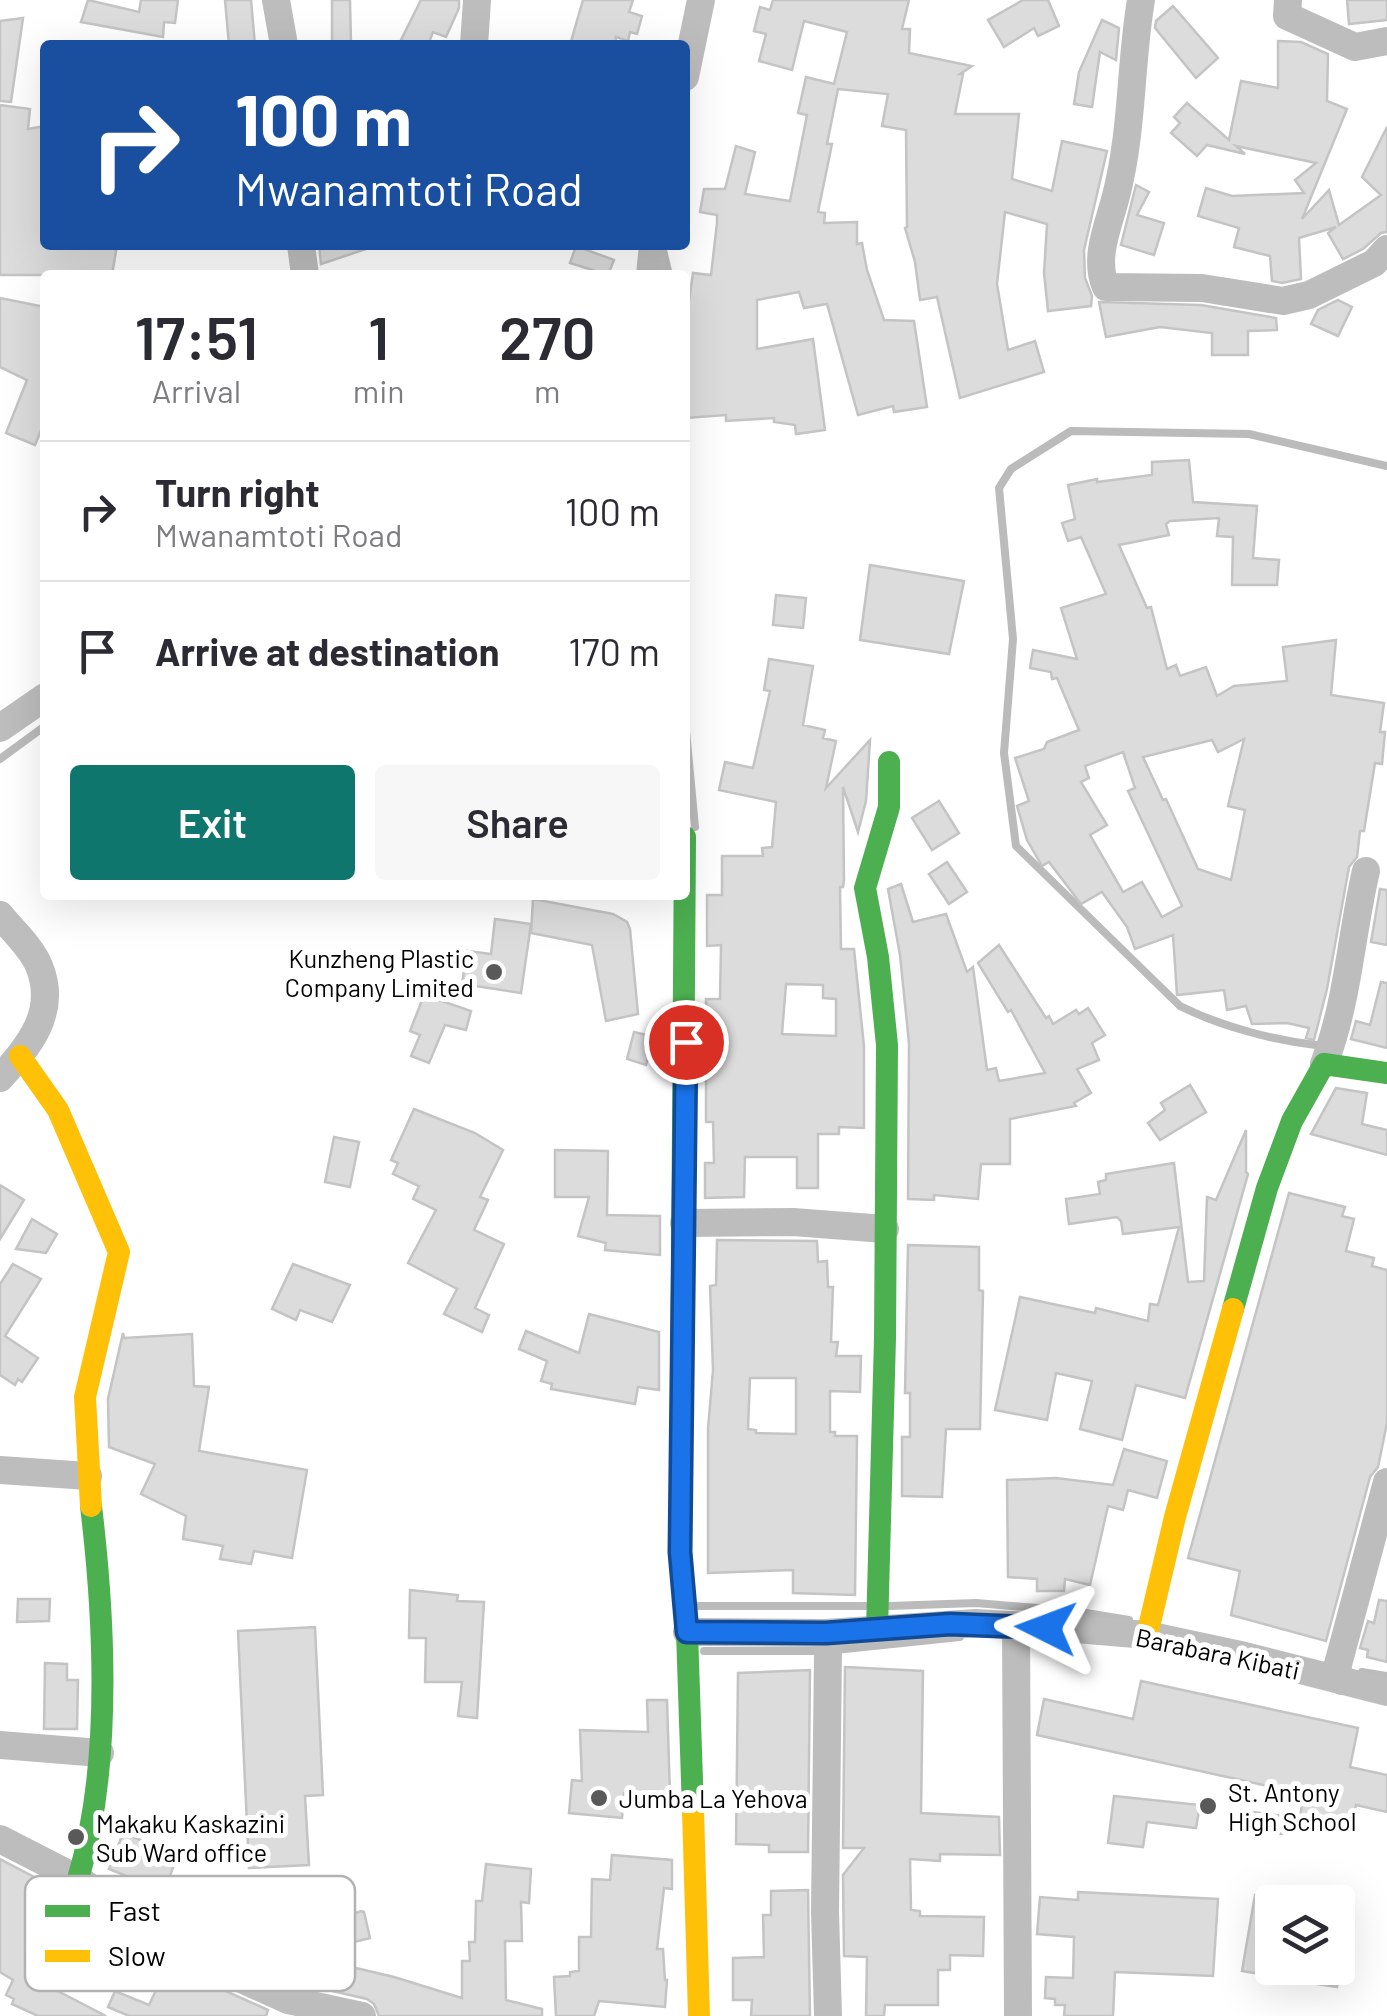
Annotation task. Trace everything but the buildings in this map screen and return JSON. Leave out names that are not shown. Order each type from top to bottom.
[{"type":"street","points":[[276,0],[283,40]]},
{"type":"street","points":[[474,40],[477,0]]},
{"type":"street","points":[[690,52],[701,0]]},
{"type":"street","points":[[1141,0],[1126,144],[1103,238],[1106,287],[1202,288],[1283,301],[1309,295],[1374,263],[1387,249]]},
{"type":"street","points":[[1288,0],[1286,16],[1355,47],[1387,41]]},
{"type":"street","points":[[0,727],[40,700]]},
{"type":"street","points":[[878,1630],[888,1046],[865,888],[889,807],[889,762]]},
{"type":"street","points":[[1147,1635],[1175,1518],[1267,1188],[1292,1121],[1324,1064],[1348,980],[1354,922],[1366,871]]},
{"type":"street","points":[[685,900],[680,1552],[687,1632],[698,2016]]},
{"type":"street","points":[[0,915],[38,964],[44,992],[42,1024],[0,1078]]},
{"type":"street","points":[[20,1056],[58,1110],[118,1252],[85,1397],[98,1571],[100,1753],[91,1836],[79,1876]]},
{"type":"street","points":[[1324,1064],[1387,1073]]},
{"type":"street","points":[[684,1223],[794,1222],[885,1229]]},
{"type":"street","points":[[0,1470],[88,1476]]},
{"type":"street","points":[[1342,1681],[1337,1668],[1387,1482]]},
{"type":"street","name":"Barabara Kibati","points":[[687,1632],[826,1633],[950,1624],[1147,1635],[1387,1692]]},
{"type":"street","points":[[1016,1626],[1018,2016]]},
{"type":"street","points":[[826,1633],[828,2016]]},
{"type":"street","points":[[0,1745],[100,1753]]},
{"type":"street","points":[[0,1839],[72,1876]]},
{"type":"street","points":[[268,1991],[288,2000],[362,2016]]},
{"type":"waterway","points":[[663,250],[668,270]]},
{"type":"waterway","points":[[1323,1046],[1250,1032],[1180,1006],[1016,846],[1004,753],[1013,639],[999,488],[1011,469],[1071,431],[1249,434],[1387,466]]},
{"type":"waterway","points":[[0,759],[40,730]]},
{"type":"waterway","points":[[690,774],[695,827]]},
{"type":"waterway","points":[[889,1606],[976,1603],[1129,1620]]},
{"type":"waterway","points":[[698,1606],[865,1606]]},
{"type":"waterway","points":[[835,1650],[960,1637]]},
{"type":"waterway","points":[[704,1651],[821,1651]]},
{"type":"waterway","points":[[1362,1672],[1387,1676]]},
{"type":"traffic: fast","points":[[877,1630],[885,1338],[887,1045],[878,957],[865,888],[889,807],[889,762]]},
{"type":"traffic: fast","points":[[685,900],[680,1552],[693,1810]]},
{"type":"traffic: fast","points":[[1233,1309],[1267,1188],[1292,1121],[1324,1064],[1387,1073]]},
{"type":"traffic: fast","points":[[79,1876],[89,1835],[101,1742],[100,1598],[91,1506]]},
{"type":"traffic: slow","points":[[20,1056],[58,1110],[119,1252],[85,1397],[91,1506]]},
{"type":"traffic: slow","points":[[1147,1635],[1175,1517],[1233,1309]]},
{"type":"traffic: slow","points":[[693,1810],[699,2016]]},
{"type":"place","name":"Kunzheng Plastic Company Limited","points":[[494,972]]},
{"type":"place","name":"Jumba La Yehova","points":[[599,1798]]},
{"type":"place","name":"St. Antony High School","points":[[1208,1806]]},
{"type":"place","name":"Makaku Kaskazini Sub Ward office","points":[[76,1837]]},
{"type":"route","points":[[686,1042],[680,1552],[687,1632],[826,1633],[976,1623],[1046,1628]]}]
